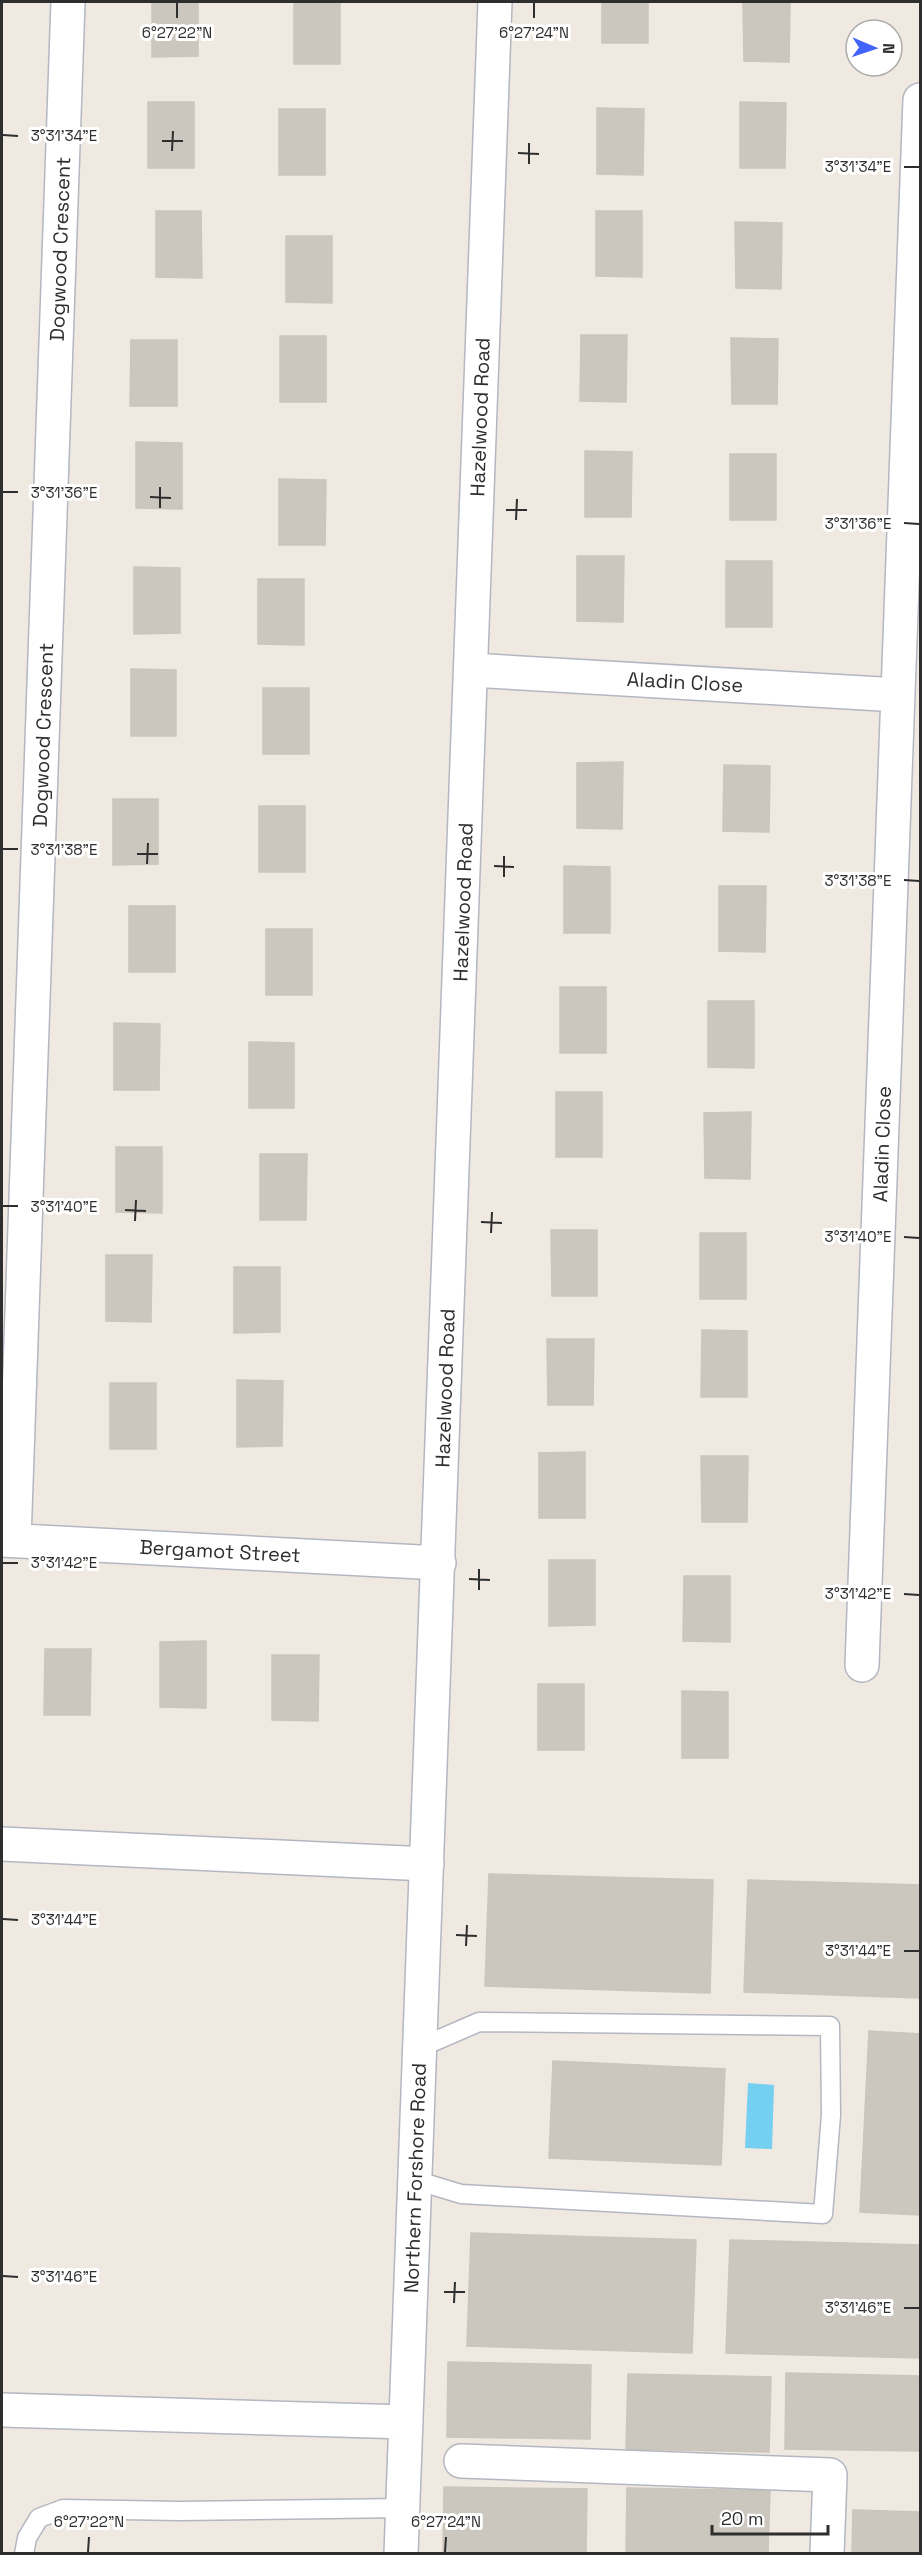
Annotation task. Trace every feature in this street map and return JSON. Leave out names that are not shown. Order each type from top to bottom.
[{"type":"street","name":"Dogwood Crescent","points":[[8,1540],[68,2]]},
{"type":"street","name":"Hazelwood Road","points":[[430,1803],[495,2]]},
{"type":"street","name":"Aladin Close","points":[[862,1665],[921,100]]},
{"type":"street","name":"Aladin Close","points":[[471,670],[898,695]]},
{"type":"street","name":"Bergamot Street","points":[[8,1540],[439,1563]]},
{"type":"street","name":"Northern Forshore Road","points":[[401,2553],[430,1803]]},
{"type":"street","points":[[2,1844],[427,1864]]},
{"type":"street","points":[[2,2410],[406,2422]]},
{"type":"street","points":[[461,2461],[830,2475],[827,2553]]},
{"type":"lane","points":[[415,2180],[461,2194],[823,2214],[831,2115],[830,2026],[479,2022],[419,2048]]},
{"type":"lane","points":[[24,2553],[27,2538],[39,2518],[63,2509],[180,2511],[403,2508]]},
{"type":"water","points":[[748,2083],[774,2085],[772,2149],[745,2148]]},
{"type":"building","points":[[152,2],[198,2],[198,56],[152,57]]},
{"type":"building","points":[[294,2],[340,2],[340,64],[294,64]]},
{"type":"building","points":[[602,2],[648,2],[648,43],[602,43]]},
{"type":"building","points":[[743,2],[790,2],[789,62],[744,61]]},
{"type":"building","points":[[148,102],[194,102],[194,168],[148,168]]},
{"type":"building","points":[[740,102],[786,103],[785,168],[740,168]]},
{"type":"building","points":[[597,108],[644,109],[643,175],[597,174]]},
{"type":"building","points":[[279,109],[325,109],[325,175],[279,175]]},
{"type":"building","points":[[156,211],[201,211],[202,278],[156,277]]},
{"type":"building","points":[[596,211],[642,211],[642,277],[596,276]]},
{"type":"building","points":[[735,222],[782,223],[781,289],[736,288]]},
{"type":"building","points":[[286,236],[332,236],[332,303],[286,302]]},
{"type":"building","points":[[581,335],[627,335],[626,402],[580,401]]},
{"type":"building","points":[[280,336],[326,336],[326,402],[280,402]]},
{"type":"building","points":[[731,338],[778,339],[777,404],[732,404]]},
{"type":"building","points":[[131,340],[177,340],[177,406],[130,406]]},
{"type":"building","points":[[136,442],[182,443],[182,509],[136,508]]},
{"type":"building","points":[[585,451],[632,452],[631,517],[585,517]]},
{"type":"building","points":[[730,454],[776,454],[776,520],[730,520]]},
{"type":"building","points":[[279,479],[326,480],[325,545],[279,545]]},
{"type":"building","points":[[577,556],[624,556],[623,622],[577,621]]},
{"type":"building","points":[[726,561],[772,561],[772,627],[726,627]]},
{"type":"building","points":[[134,567],[180,568],[180,633],[134,634]]},
{"type":"building","points":[[258,579],[304,579],[304,645],[258,644]]},
{"type":"building","points":[[131,669],[176,670],[176,736],[131,736]]},
{"type":"building","points":[[263,688],[309,688],[309,754],[263,754]]},
{"type":"building","points":[[623,762],[622,829],[577,828],[577,763]]},
{"type":"building","points":[[724,765],[770,766],[769,832],[723,831]]},
{"type":"building","points":[[113,799],[158,799],[158,864],[113,865]]},
{"type":"building","points":[[259,806],[305,806],[305,872],[259,872]]},
{"type":"building","points":[[564,866],[610,867],[610,933],[564,933]]},
{"type":"building","points":[[719,886],[766,886],[765,952],[719,951]]},
{"type":"building","points":[[129,906],[175,906],[175,972],[129,972]]},
{"type":"building","points":[[266,929],[312,929],[312,995],[266,995]]},
{"type":"building","points":[[560,987],[606,987],[606,1053],[560,1053]]},
{"type":"building","points":[[708,1001],[754,1001],[754,1068],[708,1067]]},
{"type":"building","points":[[114,1023],[160,1024],[159,1090],[114,1090]]},
{"type":"building","points":[[249,1042],[294,1043],[294,1108],[249,1108]]},
{"type":"building","points":[[556,1092],[602,1092],[602,1157],[556,1157]]},
{"type":"building","points":[[751,1112],[750,1179],[705,1178],[704,1113]]},
{"type":"building","points":[[116,1147],[162,1147],[162,1213],[116,1212]]},
{"type":"building","points":[[260,1154],[307,1154],[306,1220],[260,1220]]},
{"type":"building","points":[[551,1230],[597,1230],[597,1296],[552,1296]]},
{"type":"building","points":[[700,1233],[746,1233],[746,1299],[700,1299]]},
{"type":"building","points":[[106,1255],[152,1255],[151,1322],[106,1321]]},
{"type":"building","points":[[234,1267],[280,1267],[280,1332],[234,1333]]},
{"type":"building","points":[[702,1330],[747,1331],[747,1397],[701,1397]]},
{"type":"building","points":[[547,1339],[594,1339],[593,1405],[548,1405]]},
{"type":"building","points":[[237,1380],[283,1381],[282,1446],[237,1447]]},
{"type":"building","points":[[110,1383],[156,1383],[156,1449],[110,1449]]},
{"type":"building","points":[[585,1452],[585,1518],[539,1518],[539,1453]]},
{"type":"building","points":[[701,1456],[748,1456],[747,1522],[702,1522]]},
{"type":"building","points":[[549,1560],[595,1560],[595,1625],[549,1626]]},
{"type":"building","points":[[684,1576],[730,1576],[730,1642],[683,1641]]},
{"type":"building","points":[[206,1641],[206,1708],[160,1707],[160,1642]]},
{"type":"building","points":[[45,1649],[91,1649],[90,1715],[44,1715]]},
{"type":"building","points":[[272,1655],[319,1655],[318,1721],[272,1720]]},
{"type":"building","points":[[538,1684],[584,1684],[584,1750],[538,1750]]},
{"type":"building","points":[[682,1691],[728,1692],[728,1758],[682,1758]]},
{"type":"building","points":[[489,1874],[713,1880],[710,1993],[485,1986]]},
{"type":"building","points":[[748,1880],[920,1885],[920,1998],[744,1992]]},
{"type":"building","points":[[869,2031],[920,2034],[920,2215],[860,2212]]},
{"type":"building","points":[[553,2061],[725,2069],[721,2165],[549,2158]]},
{"type":"building","points":[[471,2233],[696,2240],[692,2353],[467,2346]]},
{"type":"building","points":[[730,2240],[920,2245],[920,2358],[726,2353]]},
{"type":"building","points":[[448,2362],[591,2365],[590,2439],[447,2437]]},
{"type":"building","points":[[786,2373],[920,2376],[920,2451],[785,2449]]},
{"type":"building","points":[[628,2374],[771,2377],[769,2452],[626,2449]]},
{"type":"building","points":[[444,2487],[587,2489],[586,2554],[443,2554]]},
{"type":"building","points":[[627,2488],[770,2491],[768,2554],[626,2554]]},
{"type":"building","points":[[853,2510],[920,2512],[920,2554],[852,2554]]}]
